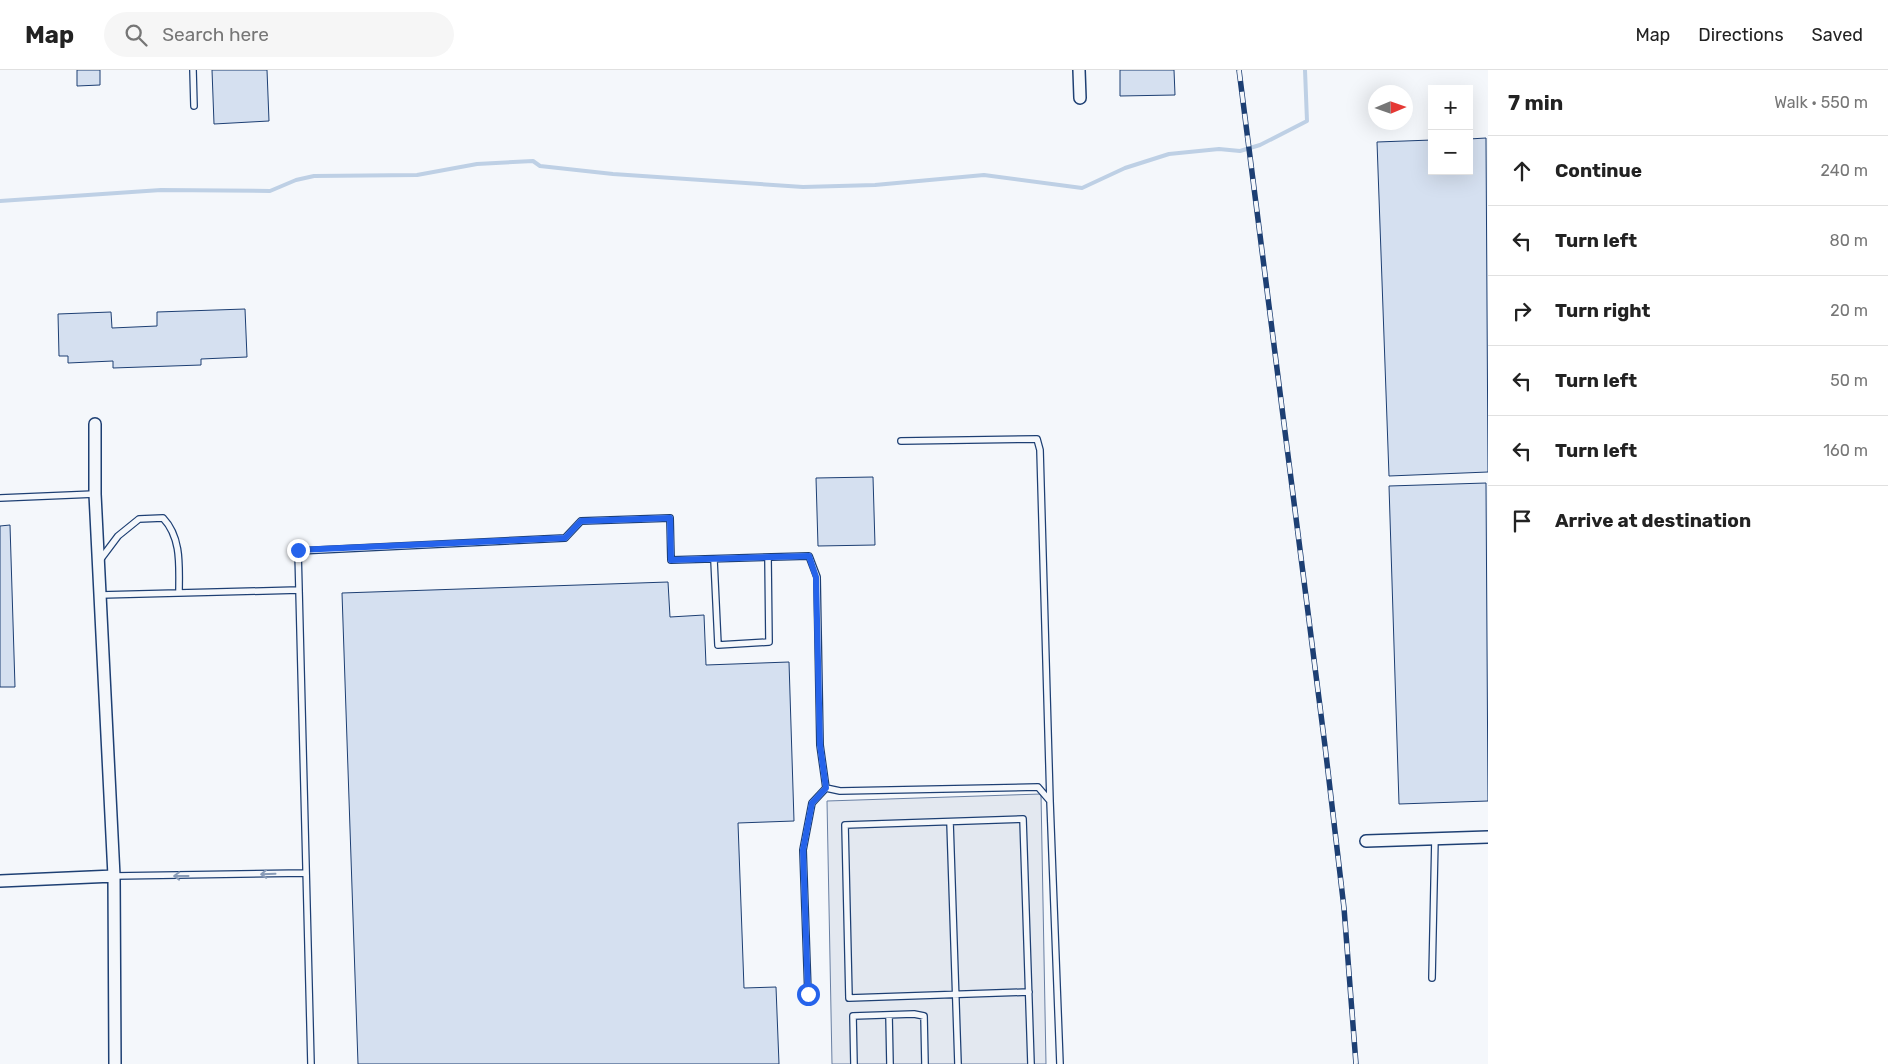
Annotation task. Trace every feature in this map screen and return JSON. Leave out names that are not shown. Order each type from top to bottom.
[{"type":"street","points":[[1079,70],[1080,98]]},
{"type":"street","points":[[95,424],[95,494],[114,876],[115,1064]]},
{"type":"street","points":[[1366,841],[1488,836]]},
{"type":"street","points":[[0,881],[114,876]]},
{"type":"lane","points":[[193,70],[194,106]]},
{"type":"lane","points":[[901,441],[1037,439],[1040,469],[1060,1064]]},
{"type":"lane","points":[[0,498],[95,494]]},
{"type":"lane","points":[[98,562],[118,536],[139,519],[163,518],[172,528],[178,551],[179,593]]},
{"type":"lane","points":[[311,1064],[298,550],[565,538],[581,521],[670,518],[671,560],[809,556],[816,577],[820,745],[826,788]]},
{"type":"lane","points":[[714,560],[718,645],[769,642],[768,558]]},
{"type":"lane","points":[[100,595],[299,590]]},
{"type":"lane","points":[[826,788],[840,791],[1038,787],[1050,801]]},
{"type":"lane","points":[[808,994],[803,850],[812,803],[826,788]]},
{"type":"lane","points":[[1029,992],[849,998],[845,825],[1024,819],[1029,992],[1031,1064]]},
{"type":"lane","points":[[950,822],[958,1064]]},
{"type":"lane","points":[[1432,978],[1436,838]]},
{"type":"lane","points":[[114,876],[306,873]]},
{"type":"lane","points":[[889,1015],[890,1064]]},
{"type":"lane","points":[[854,1064],[853,1016],[889,1015],[924,1016],[925,1064]]},
{"type":"shaded area","points":[[1041,794],[1046,1064],[832,1064],[827,801]]},
{"type":"building","points":[[77,70],[100,70],[100,85],[77,86]]},
{"type":"building","points":[[212,70],[267,70],[269,121],[214,124]]},
{"type":"building","points":[[1120,70],[1174,70],[1175,95],[1120,96]]},
{"type":"building","points":[[1486,138],[1488,472],[1389,476],[1377,142],[1428,140],[1428,175],[1473,175],[1473,139]]},
{"type":"building","points":[[245,309],[247,357],[201,359],[201,365],[113,368],[113,361],[68,363],[68,356],[59,356],[58,314],[111,312],[112,328],[157,326],[157,312]]},
{"type":"building","points":[[873,477],[875,545],[818,546],[816,478]]},
{"type":"building","points":[[1486,483],[1488,801],[1399,804],[1389,486]]},
{"type":"building","points":[[10,525],[15,687],[0,687],[0,526]]},
{"type":"building","points":[[668,582],[670,617],[704,615],[706,665],[789,662],[794,821],[738,823],[744,988],[776,987],[779,1064],[358,1064],[342,593]]},
{"type":"waterway","points":[[0,201],[161,190],[270,191],[296,180],[314,176],[417,175],[477,164],[533,161],[540,166],[613,174],[803,187],[875,185],[984,175],[1082,188],[1125,168],[1169,154],[1219,149],[1240,151],[1260,145],[1307,121],[1305,70]]},
{"type":"railway","points":[[1239,70],[1325,746],[1344,908],[1356,1064]]},
{"type":"route","points":[[298,550],[565,538],[581,521],[670,518],[671,560],[809,556],[816,577],[820,745],[826,788],[812,803],[803,850],[808,994]]}]
